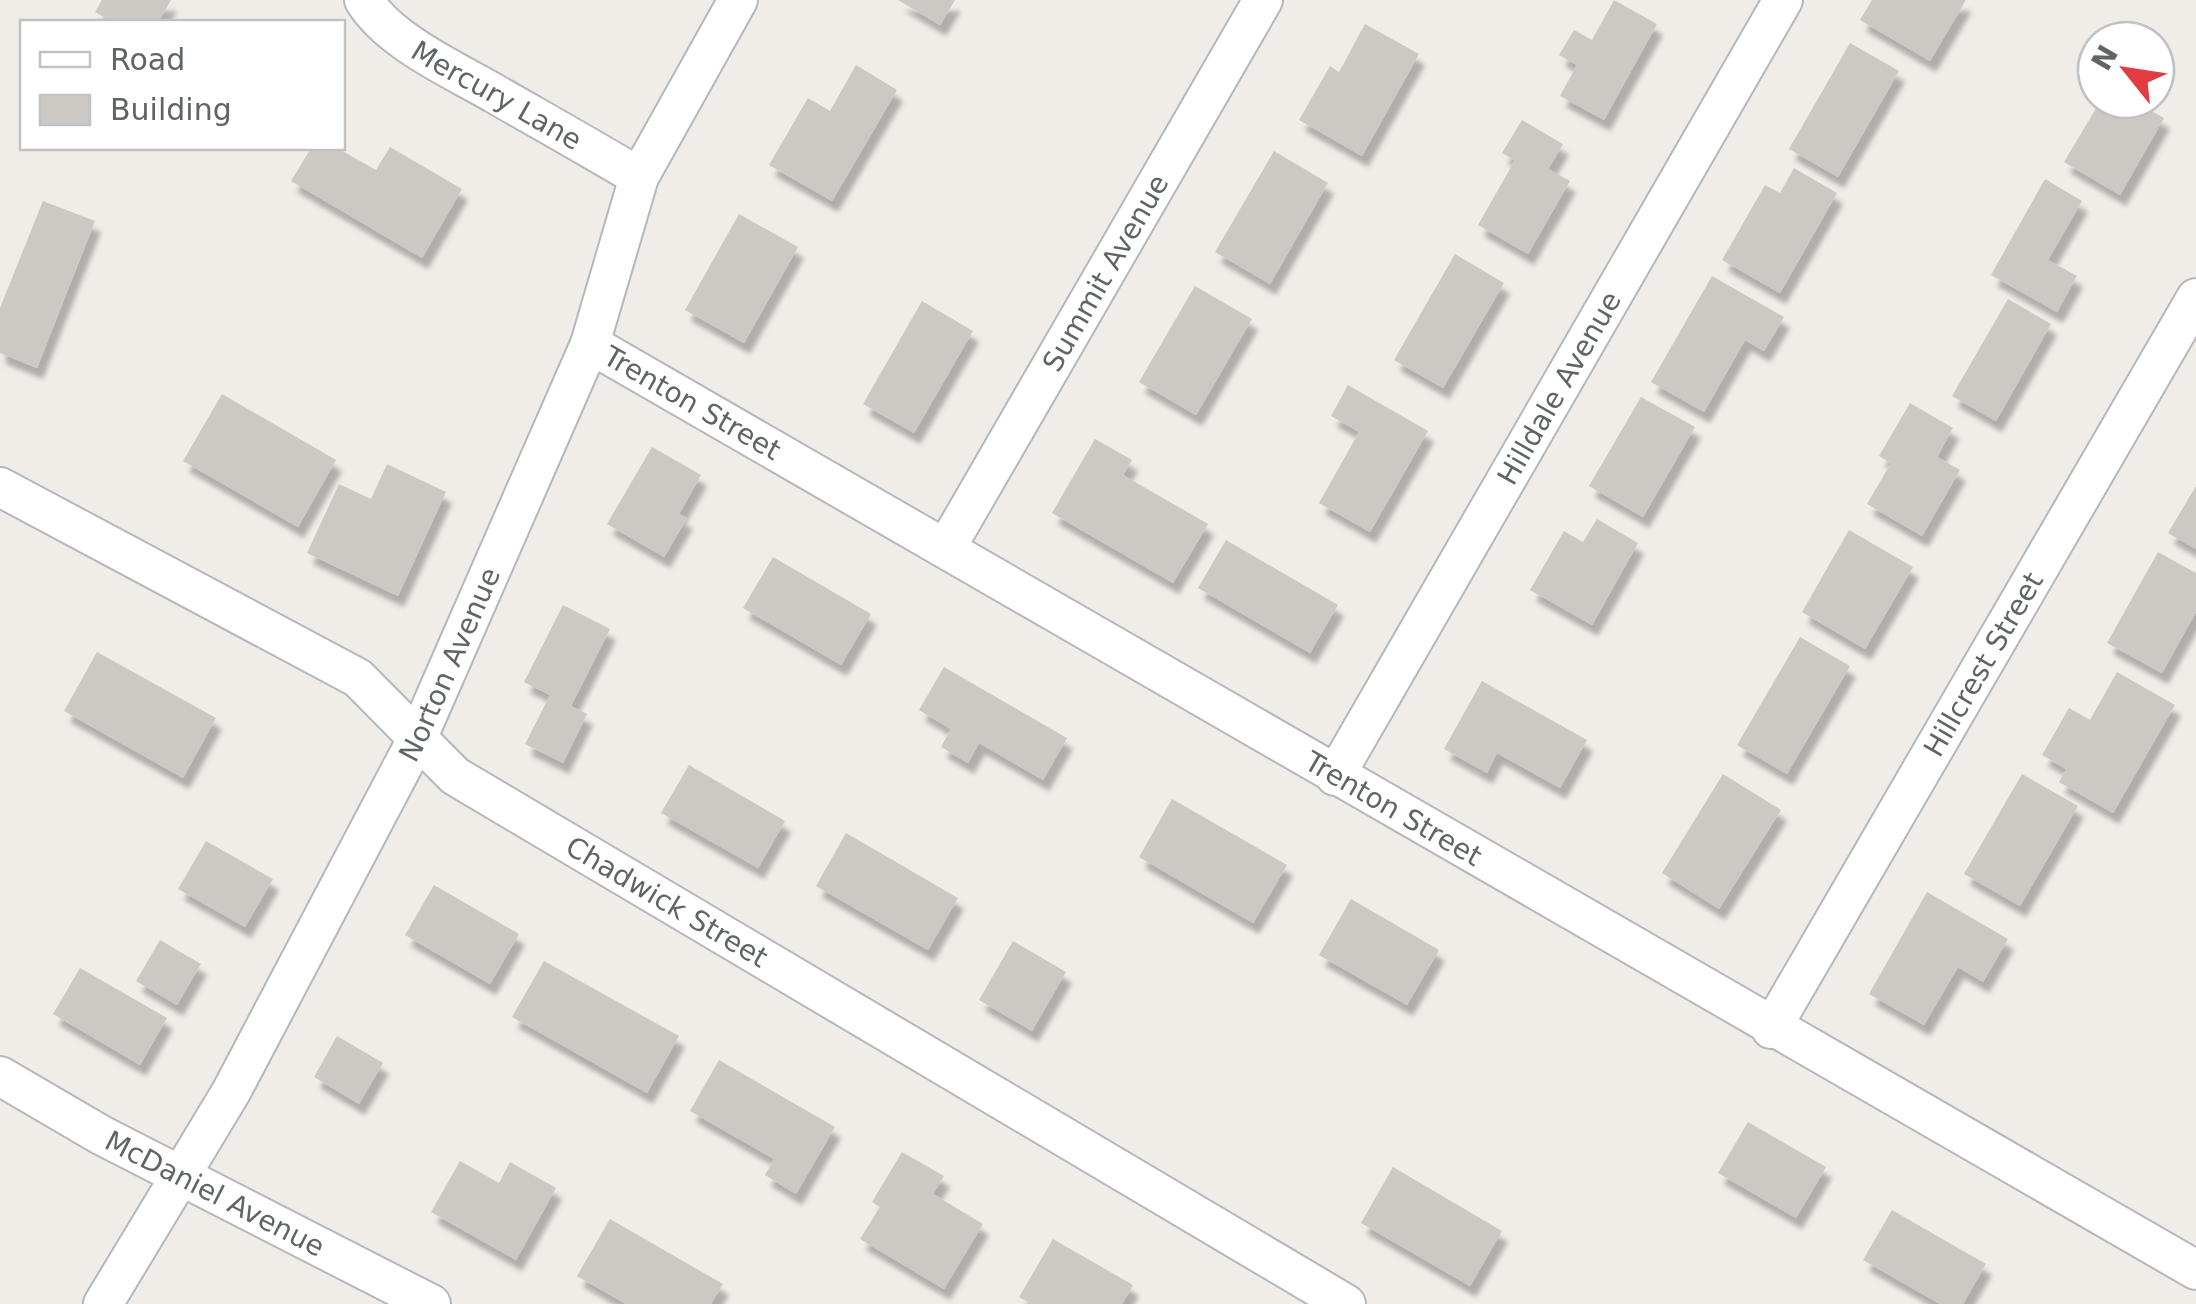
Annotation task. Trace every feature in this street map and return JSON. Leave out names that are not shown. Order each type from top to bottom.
[{"type":"street","name":"Mercury Lane","points":[[364,0],[388,28],[434,58],[640,177]]},
{"type":"street","name":"Norton Avenue","points":[[103,1304],[231,1092],[417,739],[590,344],[640,177],[738,0]]},
{"type":"street","name":"Summit Avenue","points":[[946,548],[1263,0]]},
{"type":"street","name":"Hilldale Avenue","points":[[1335,776],[1783,0]]},
{"type":"street","name":"Hillcrest Street","points":[[1771,1029],[2196,298]]},
{"type":"street","name":"Trenton Street","points":[[590,344],[1771,1029],[2196,1270]]},
{"type":"street","name":"Chadwick Street","points":[[0,488],[358,678],[455,776],[1346,1304]]},
{"type":"street","name":"McDaniel Avenue","points":[[0,1076],[180,1176],[431,1304]]},
{"type":"building","points":[[102,0],[171,0],[159,20],[109,20],[95,12]]},
{"type":"building","points":[[898,0],[955,0],[940,25]]},
{"type":"building","points":[[1614,0],[1657,24],[1604,120],[1560,96],[1577,65],[1559,55],[1574,30],[1592,40]]},
{"type":"building","points":[[1872,0],[1966,0],[1930,61],[1860,20]]},
{"type":"building","points":[[1365,24],[1419,54],[1362,156],[1299,120],[1330,66],[1339,72]]},
{"type":"building","points":[[1850,43],[1899,71],[1838,177],[1789,149]]},
{"type":"building","points":[[856,65],[897,90],[832,201],[769,165],[808,98],[830,111]]},
{"type":"building","points":[[1522,120],[1563,144],[1548,169],[1570,181],[1528,254],[1478,225],[1515,160],[1502,153]]},
{"type":"building","points":[[2089,120],[2163,120],[2120,195],[2064,162]]},
{"type":"building","points":[[390,147],[462,189],[422,258],[291,181],[310,150],[341,150],[376,170]]},
{"type":"building","points":[[1274,151],[1328,183],[1270,284],[1215,252]]},
{"type":"building","points":[[1794,168],[1837,193],[1780,293],[1722,260],[1765,185],[1780,193]]},
{"type":"building","points":[[2045,179],[2082,201],[2048,260],[2077,276],[2057,312],[1991,275]]},
{"type":"building","points":[[43,201],[95,221],[37,368],[0,353],[0,308]]},
{"type":"building","points":[[739,214],[798,247],[744,343],[685,310]]},
{"type":"building","points":[[1455,254],[1504,283],[1443,388],[1394,360]]},
{"type":"building","points":[[1712,276],[1784,317],[1764,351],[1745,340],[1704,412],[1651,382]]},
{"type":"building","points":[[1195,286],[1252,319],[1196,415],[1139,382]]},
{"type":"building","points":[[2008,299],[2051,324],[1996,421],[1952,396]]},
{"type":"building","points":[[922,301],[973,331],[914,433],[863,404]]},
{"type":"building","points":[[1348,385],[1428,431],[1370,532],[1319,503],[1359,432],[1331,416]]},
{"type":"building","points":[[222,394],[336,460],[298,527],[183,461]]},
{"type":"building","points":[[1641,397],[1695,427],[1643,517],[1589,486]]},
{"type":"building","points":[[1910,403],[1953,428],[1937,457],[1960,470],[1922,536],[1867,504],[1891,463],[1879,456]]},
{"type":"building","points":[[1095,439],[1132,460],[1123,475],[1208,524],[1173,583],[1052,513]]},
{"type":"building","points":[[652,447],[701,475],[679,514],[687,518],[664,557],[607,524]]},
{"type":"building","points":[[387,464],[446,492],[398,596],[307,553],[339,484],[371,499]]},
{"type":"building","points":[[2196,486],[2196,549],[2168,533]]},
{"type":"building","points":[[1597,519],[1638,543],[1592,625],[1530,590],[1564,531],[1583,542]]},
{"type":"building","points":[[1849,530],[1913,567],[1865,649],[1802,612]]},
{"type":"building","points":[[1226,540],[1338,605],[1310,653],[1198,588]]},
{"type":"building","points":[[2158,552],[2196,573],[2196,612],[2162,673],[2107,643]]},
{"type":"building","points":[[773,557],[871,614],[841,665],[743,608]]},
{"type":"building","points":[[563,605],[610,629],[571,706],[587,714],[563,763],[525,744],[550,695],[524,682]]},
{"type":"building","points":[[1800,637],[1850,666],[1787,774],[1737,745]]},
{"type":"building","points":[[97,652],[216,718],[183,778],[64,711]]},
{"type":"building","points":[[944,667],[1067,738],[1043,780],[979,743],[968,763],[941,747],[951,729],[919,710]]},
{"type":"building","points":[[2117,672],[2175,705],[2113,813],[2059,782],[2066,769],[2042,755],[2069,708],[2090,720]]},
{"type":"building","points":[[1482,681],[1587,740],[1560,788],[1497,753],[1487,773],[1444,749]]},
{"type":"building","points":[[689,765],[785,821],[758,868],[661,813]]},
{"type":"building","points":[[1723,774],[1781,810],[1719,909],[1662,873]]},
{"type":"building","points":[[2022,774],[2078,806],[2020,906],[1964,874]]},
{"type":"building","points":[[1172,799],[1287,865],[1253,923],[1139,857]]},
{"type":"building","points":[[846,833],[958,898],[928,950],[816,886]]},
{"type":"building","points":[[206,841],[273,879],[245,927],[178,889]]},
{"type":"building","points":[[434,885],[519,934],[490,984],[405,935]]},
{"type":"building","points":[[1927,892],[2008,939],[1983,982],[1958,967],[1924,1025],[1869,994]]},
{"type":"building","points":[[1351,899],[1439,950],[1407,1005],[1319,955]]},
{"type":"building","points":[[160,940],[201,964],[177,1005],[136,981]]},
{"type":"building","points":[[1013,941],[1066,972],[1032,1031],[979,1000]]},
{"type":"building","points":[[544,961],[679,1036],[647,1093],[512,1017]]},
{"type":"building","points":[[80,968],[167,1018],[140,1065],[53,1014]]},
{"type":"building","points":[[337,1036],[383,1063],[359,1104],[314,1077]]},
{"type":"building","points":[[719,1060],[835,1127],[796,1194],[765,1175],[774,1159],[690,1111]]},
{"type":"building","points":[[1748,1122],[1826,1167],[1796,1218],[1718,1173]]},
{"type":"building","points":[[902,1152],[944,1176],[933,1194],[983,1224],[944,1289],[860,1239],[880,1207],[872,1202]]},
{"type":"building","points":[[460,1161],[499,1183],[510,1162],[556,1188],[516,1260],[431,1212]]},
{"type":"building","points":[[1393,1167],[1502,1231],[1470,1286],[1361,1223]]},
{"type":"building","points":[[1892,1210],[1986,1264],[1963,1304],[1940,1304],[1863,1260]]},
{"type":"building","points":[[610,1219],[723,1284],[711,1304],[626,1304],[577,1276]]},
{"type":"building","points":[[1053,1239],[1133,1285],[1122,1304],[1032,1304],[1019,1297]]}]
